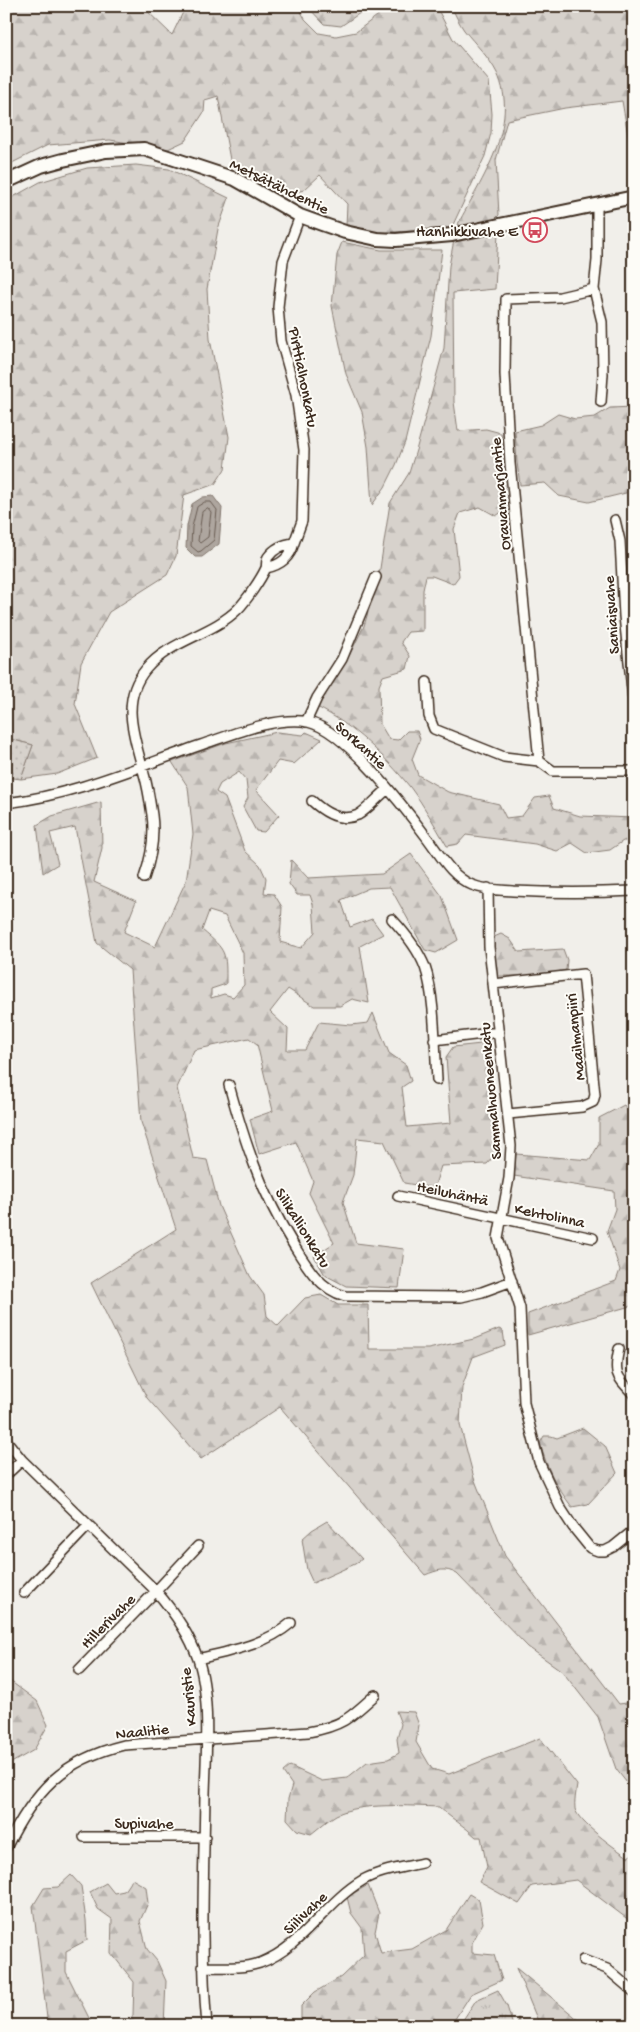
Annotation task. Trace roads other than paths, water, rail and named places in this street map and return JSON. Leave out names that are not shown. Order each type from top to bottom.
[{"type":"main road","name":"Metsätähdentie","points":[[6,182],[41,166],[63,160],[106,151],[144,149],[235,179],[300,216],[345,232],[377,239],[396,240],[452,235],[634,197]]},
{"type":"street","points":[[597,205],[597,260],[594,289],[602,322],[603,374],[601,402]]},
{"type":"street","name":"Pirttialhonkatu","points":[[144,878],[151,853],[153,835],[149,793],[134,738],[130,711],[138,680],[147,668],[162,654],[225,622],[240,607],[266,568],[268,558],[283,544],[294,543],[302,521],[304,450],[296,395],[281,342],[278,307],[283,261],[300,216]]},
{"type":"street","name":"Oravanmarjantie","points":[[539,761],[510,463],[505,374],[506,299],[560,296],[594,289]]},
{"type":"street","name":"Saniaisvahe","points":[[615,520],[620,541],[624,616],[634,708]]},
{"type":"street","points":[[6,803],[63,792],[222,738],[267,725],[306,722],[317,698],[342,659],[376,576]]},
{"type":"street","points":[[427,682],[429,716],[434,729],[504,757],[539,761],[553,770],[634,770]]},
{"type":"street","name":"Sorkantie","points":[[306,722],[319,726],[351,750],[405,808],[450,868],[472,885],[546,893],[634,891]]},
{"type":"street","points":[[312,801],[325,813],[340,818],[358,815],[388,789]]},
{"type":"street","name":"Sammalhuoneenkatu","points":[[488,888],[489,947],[508,1114],[511,1165],[498,1238],[518,1297],[522,1318],[524,1403],[532,1440],[546,1479],[573,1527],[590,1548],[605,1551],[614,1547],[634,1530]]},
{"type":"street","points":[[392,919],[405,934],[425,967],[429,983],[437,1080]]},
{"type":"street","name":"Maailmanpiiri","points":[[493,984],[583,974],[595,1095],[592,1102],[582,1107],[508,1114]]},
{"type":"street","points":[[434,1040],[499,1032]]},
{"type":"street","name":"Silikallionkatu","points":[[229,1085],[253,1164],[275,1215],[312,1273],[330,1290],[345,1296],[460,1297],[482,1292],[512,1281]]},
{"type":"street","name":"Heiluhäntä","points":[[398,1196],[502,1219]]},
{"type":"street","name":"Kehtolinna","points":[[502,1219],[593,1238]]},
{"type":"street","points":[[619,1349],[615,1366],[618,1377],[634,1395]]},
{"type":"street","name":"Kauristie","points":[[6,1440],[22,1460],[156,1591],[185,1628],[198,1659],[205,1696],[207,1740],[203,1967],[207,2026]]},
{"type":"street","points":[[6,1475],[22,1460]]},
{"type":"street","points":[[24,1593],[88,1526]]},
{"type":"street","name":"Hillerivahe","points":[[79,1670],[198,1546]]},
{"type":"street","points":[[198,1659],[233,1651],[266,1639],[279,1633],[291,1623]]},
{"type":"street","name":"Naalitie","points":[[6,1848],[16,1827],[34,1801],[52,1780],[77,1762],[100,1751],[124,1745],[207,1740],[327,1729],[339,1724],[375,1696]]},
{"type":"street","name":"Supivahe","points":[[84,1837],[205,1837]]},
{"type":"street","name":"Siilivahe","points":[[203,1967],[235,1967],[258,1964],[281,1953],[299,1939],[344,1894],[363,1881],[380,1872],[422,1863]]},
{"type":"street","points":[[583,1960],[606,1969],[634,1992]]},
{"type":"street","points":[[6,2020],[7,2026]]},
{"type":"water","points":[[213,496],[222,508],[219,544],[202,557],[195,557],[186,548],[187,526],[192,504],[203,497]]},
{"type":"waterway","points":[[518,2019],[519,2026]]},
{"type":"place","name":"Hanhikkivahe E","points":[[535,230]]}]
